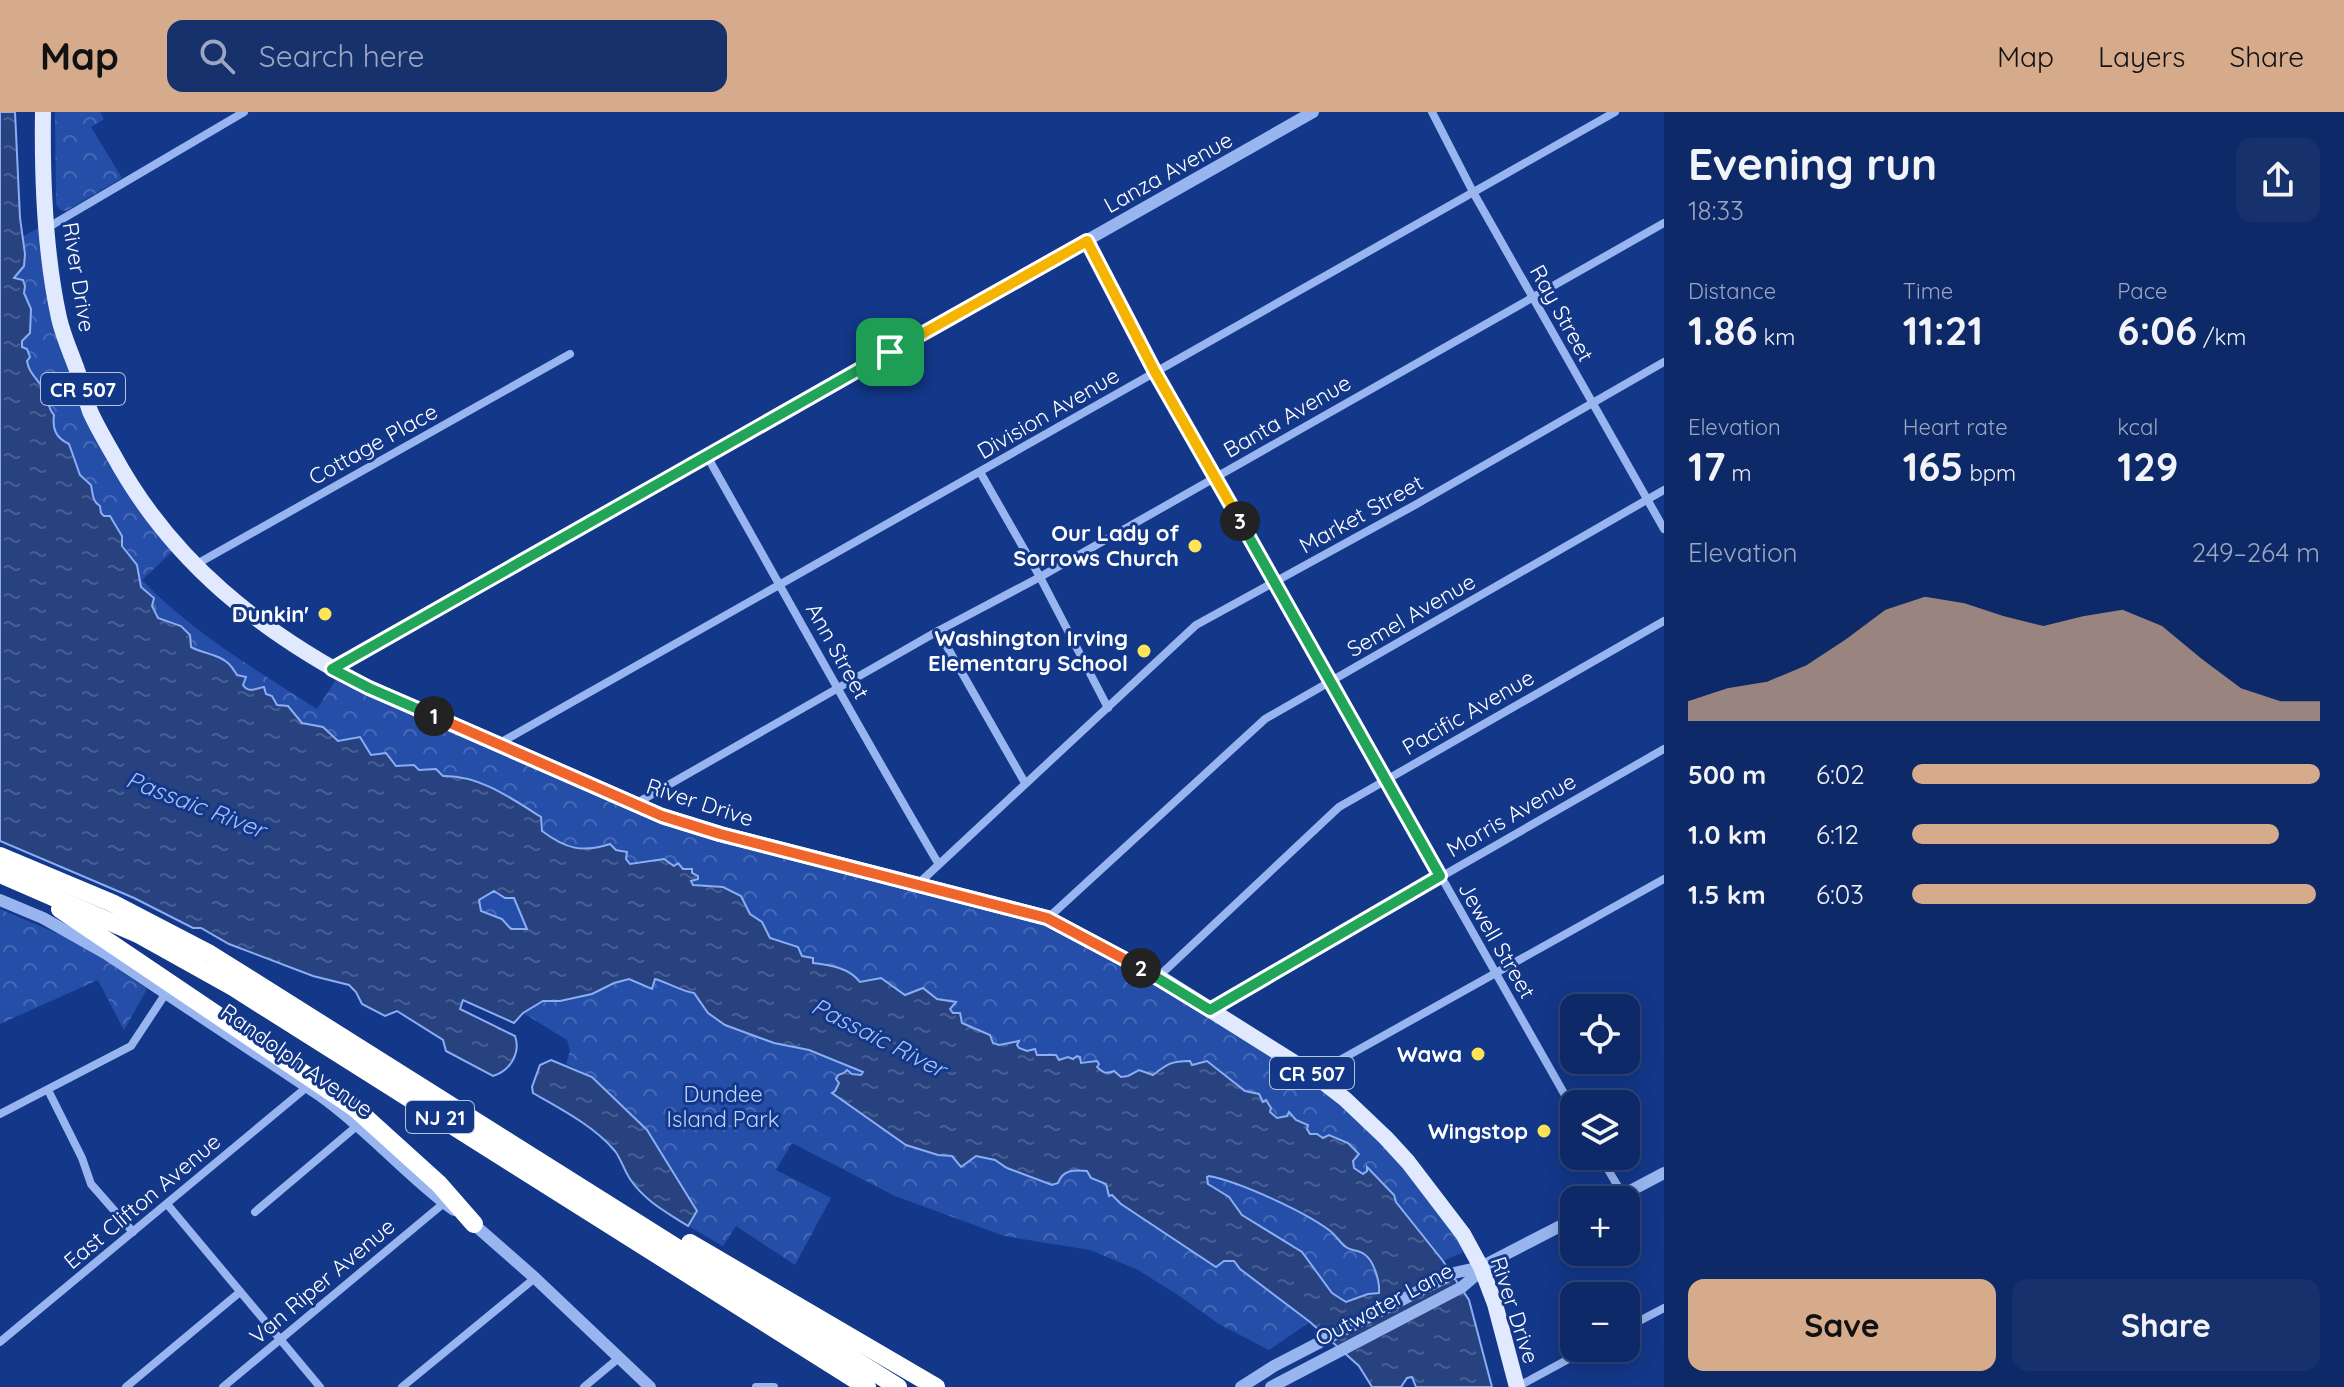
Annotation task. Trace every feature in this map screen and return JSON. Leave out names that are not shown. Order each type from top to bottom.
[{"type":"highway","name":"NJ 21","points":[[0,856],[112,903],[199,948],[898,1387]]},
{"type":"highway","name":"NJ 21","points":[[0,877],[138,934],[233,987],[867,1387]]},
{"type":"highway","points":[[0,877],[72,916],[338,1094],[439,1184],[474,1224]]},
{"type":"highway","points":[[482,1125],[587,1181],[936,1387]]},
{"type":"main road","name":"River Drive","points":[[43,112],[47,228],[60,320],[91,412],[121,469],[152,517],[194,566],[234,603],[281,637],[369,688],[662,816],[720,834],[1047,918],[1158,977],[1314,1075],[1345,1099],[1408,1162],[1463,1234],[1481,1267],[1495,1304],[1517,1387]]},
{"type":"street","points":[[47,228],[244,112]]},
{"type":"street","name":"Lanza Avenue","points":[[332,669],[1313,112]]},
{"type":"street","name":"Ray Street","points":[[1432,112],[1473,192],[1664,529]]},
{"type":"street","name":"Division Avenue","points":[[497,744],[1615,112]]},
{"type":"street","name":"Banta Avenue","points":[[635,804],[1664,223]]},
{"type":"street","name":"Jewell Street","points":[[1087,241],[1155,372],[1562,1090]]},
{"type":"street","name":"Cottage Place","points":[[194,566],[570,354]]},
{"type":"street","name":"Market Street","points":[[918,884],[1196,625],[1664,362]]},
{"type":"street","name":"Ann Street","points":[[707,456],[938,863]]},
{"type":"street","points":[[980,472],[1040,577],[1108,708]]},
{"type":"street","name":"Semel Avenue","points":[[1047,918],[1265,719],[1664,490]]},
{"type":"street","name":"Pacific Avenue","points":[[1158,977],[1339,807],[1664,621]]},
{"type":"street","points":[[938,631],[1025,783]]},
{"type":"street","name":"Morris Avenue","points":[[1210,1010],[1664,749]]},
{"type":"street","points":[[1314,1075],[1664,879]]},
{"type":"street","name":"Randolph Avenue","points":[[0,900],[62,928],[166,993],[307,1087],[358,1125],[444,1203],[474,1224],[535,1278],[650,1387]]},
{"type":"street","points":[[0,1114],[131,1046],[166,993]]},
{"type":"street","name":"East Clifton Avenue","points":[[0,1342],[307,1087]]},
{"type":"street","points":[[48,1090],[82,1158],[91,1184],[133,1232]]},
{"type":"street","points":[[255,1212],[358,1125]]},
{"type":"street","points":[[1640,1186],[1664,1173]]},
{"type":"street","name":"Van Riper Avenue","points":[[223,1387],[444,1203]]},
{"type":"street","points":[[167,1204],[320,1387]]},
{"type":"street","name":"Outwater Lane","points":[[1241,1387],[1295,1355],[1454,1273],[1481,1267],[1560,1226]]},
{"type":"street","name":"Outwater Lane","points":[[1271,1387],[1462,1287],[1481,1267]]},
{"type":"street","points":[[402,1387],[535,1278]]},
{"type":"street","points":[[126,1387],[240,1292]]},
{"type":"street","points":[[1640,1321],[1664,1308]]},
{"type":"street","points":[[584,1387],[620,1357]]},
{"type":"street","points":[[1517,1387],[1563,1362]]},
{"type":"street","points":[[756,1387],[774,1387]]},
{"type":"green space","points":[[55,112],[100,112],[104,119],[91,127],[122,178],[66,211],[60,210],[56,204]]},
{"type":"green space","points":[[47,223],[60,320],[91,412],[178,546],[142,580],[182,617],[226,650],[317,709],[340,673],[635,804],[1047,918],[1345,1099],[1471,1249],[1443,1261],[1393,1195],[1367,1170],[1363,1174],[1354,1168],[1356,1156],[1348,1143],[1311,1134],[1302,1121],[1291,1117],[1277,1118],[1254,1093],[1245,1091],[1207,1061],[1165,1069],[1153,1075],[1139,1070],[1120,1077],[1114,1071],[1108,1074],[1101,1072],[1096,1061],[1085,1064],[1079,1059],[1059,1060],[1056,1055],[1043,1056],[1033,1049],[1027,1051],[1019,1048],[1016,1045],[1018,1041],[999,1045],[993,1043],[989,1035],[967,1026],[950,1009],[955,1003],[937,999],[923,988],[905,995],[881,978],[859,982],[845,970],[813,963],[813,958],[802,956],[792,945],[770,938],[762,922],[714,885],[693,885],[692,869],[645,862],[630,864],[610,844],[582,850],[554,840],[458,776],[442,776],[436,769],[419,770],[414,765],[396,766],[385,757],[371,755],[360,737],[338,741],[323,727],[302,723],[266,694],[262,686],[251,691],[243,685],[245,677],[209,654],[191,647],[184,630],[176,623],[158,618],[152,606],[154,597],[141,587],[137,565],[101,512],[91,486],[80,475],[55,433],[54,415],[26,362],[22,341],[25,335],[14,279],[24,260],[22,237]]},
{"type":"green space","points":[[494,891],[505,898],[515,898],[527,929],[511,929],[502,919],[481,911],[478,900]]},
{"type":"green space","points":[[0,909],[80,943],[147,989],[124,1030],[98,980],[0,1024]]},
{"type":"green space","name":"Dundee Island Park","points":[[629,978],[652,989],[655,979],[694,993],[708,1013],[774,1043],[809,1050],[864,1072],[861,1075],[848,1072],[833,1093],[906,1145],[938,1155],[976,1156],[995,1160],[1007,1168],[1060,1176],[1075,1170],[1087,1171],[1097,1182],[1106,1184],[1121,1204],[1216,1267],[1224,1261],[1234,1261],[1240,1269],[1310,1322],[1269,1350],[1219,1324],[1138,1270],[1090,1250],[1004,1236],[895,1196],[792,1143],[776,1170],[831,1198],[795,1265],[736,1226],[723,1246],[688,1226],[697,1210],[592,1077],[566,1064],[570,1051],[567,1040],[523,1013],[543,1001],[560,1001],[592,994]]},
{"type":"green space","points":[[1209,1176],[1254,1191],[1318,1222],[1347,1248],[1364,1254],[1371,1262],[1379,1293],[1346,1302],[1332,1293],[1302,1252],[1242,1215],[1229,1197],[1208,1184]]},
{"type":"water","name":"Passaic River","points":[[0,112],[15,112],[20,218],[25,254],[24,266],[14,278],[23,280],[24,293],[31,309],[30,333],[22,341],[22,347],[27,349],[30,357],[28,366],[46,393],[56,432],[69,444],[80,475],[91,485],[101,513],[110,516],[122,536],[122,546],[137,565],[141,587],[154,598],[152,606],[158,618],[181,626],[190,635],[191,647],[225,661],[237,675],[246,677],[245,688],[264,687],[266,694],[272,696],[277,705],[288,706],[302,723],[323,727],[338,741],[360,737],[371,755],[386,753],[396,766],[436,769],[443,776],[469,779],[494,789],[541,817],[542,831],[559,842],[583,849],[610,844],[616,850],[627,852],[626,859],[630,864],[664,859],[674,866],[678,863],[683,869],[692,869],[692,873],[698,876],[698,879],[691,881],[693,885],[723,887],[741,896],[750,914],[762,922],[770,938],[798,947],[802,956],[813,958],[813,963],[845,970],[860,982],[881,978],[905,995],[923,988],[937,999],[956,1002],[950,1009],[953,1013],[960,1013],[962,1023],[990,1035],[993,1043],[999,1045],[1019,1041],[1019,1048],[1027,1051],[1035,1049],[1037,1055],[1056,1055],[1059,1060],[1077,1056],[1081,1063],[1097,1061],[1097,1067],[1103,1072],[1114,1071],[1121,1077],[1139,1070],[1153,1075],[1178,1062],[1190,1061],[1192,1065],[1207,1061],[1245,1091],[1259,1094],[1277,1118],[1287,1116],[1289,1112],[1296,1120],[1308,1125],[1310,1134],[1323,1138],[1329,1135],[1348,1143],[1359,1154],[1353,1161],[1354,1168],[1363,1174],[1367,1167],[1394,1195],[1396,1202],[1443,1261],[1469,1300],[1492,1387],[1416,1387],[1412,1377],[1407,1378],[1401,1387],[1372,1387],[1359,1366],[1234,1261],[1224,1261],[1216,1267],[1112,1195],[1109,1196],[1106,1184],[1091,1178],[1087,1171],[1066,1173],[1052,1185],[1007,1168],[995,1160],[976,1156],[961,1167],[952,1156],[906,1145],[832,1093],[839,1083],[836,1079],[838,1075],[847,1070],[852,1074],[861,1075],[863,1072],[809,1050],[774,1043],[725,1025],[708,1013],[694,993],[655,979],[652,989],[629,979],[592,994],[560,1001],[543,1001],[523,1013],[514,1023],[463,1000],[460,1009],[515,1036],[513,1060],[493,1076],[446,1051],[443,1040],[397,1011],[385,1016],[362,1004],[349,985],[313,976],[229,944],[201,928],[193,928],[134,898],[0,841]],"holes":[[[494,891],[505,898],[514,898],[527,929],[511,929],[502,919],[481,911],[479,900]],[[1209,1176],[1254,1191],[1318,1222],[1348,1248],[1364,1254],[1371,1261],[1379,1293],[1346,1302],[1332,1293],[1302,1252],[1242,1215],[1229,1197],[1208,1184]]]},
{"type":"water","points":[[551,1060],[592,1077],[647,1130],[697,1211],[688,1226],[642,1194],[615,1151],[597,1134],[533,1093],[532,1087],[540,1065]]},
{"type":"place","name":"Our Lady of Sorrows Church","points":[[1195,546]]},
{"type":"place","name":"Dunkin'","points":[[325,614]]},
{"type":"place","name":"Washington Irving Elementary School","points":[[1144,651]]},
{"type":"place","name":"Wawa","points":[[1478,1054]]},
{"type":"place","name":"Wingstop","points":[[1544,1131]]},
{"type":"route","points":[[1087,241],[1155,372],[1440,876],[1210,1010],[1158,977],[1047,918],[720,834],[662,816],[332,669],[890,352],[1087,241]]}]
